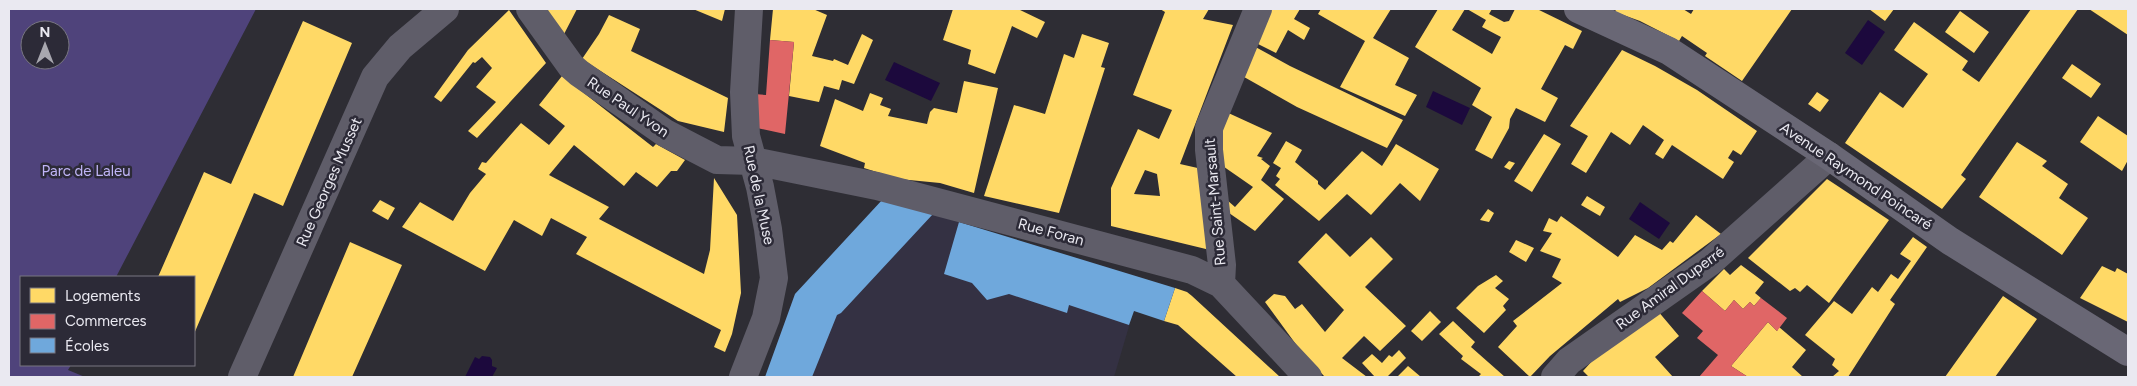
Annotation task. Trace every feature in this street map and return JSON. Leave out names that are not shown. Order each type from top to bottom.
[{"type":"main road","name":"Avenue Raymond Poincaré","points":[[1578,9],[1669,51],[1828,156],[1950,241],[2128,352]]},
{"type":"street","name":"Rue Georges Musset","points":[[242,377],[375,77],[400,47],[445,9]]},
{"type":"street","name":"Rue Paul Yvon","points":[[530,9],[571,66],[665,133],[717,160],[753,161]]},
{"type":"street","name":"Rue de la Muse","points":[[743,377],[766,318],[774,278],[768,229],[746,136],[744,92],[748,9]]},
{"type":"street","name":"Rue Saint-Marsault","points":[[1220,284],[1222,265],[1210,168],[1209,128],[1258,9]]},
{"type":"street","name":"Rue Amiral Duperré","points":[[1555,377],[1568,361],[1710,262],[1828,156]]},
{"type":"street","name":"Rue Foran","points":[[753,161],[877,186],[1192,270],[1220,284],[1308,377]]},
{"type":"shaded area","points":[[1868,20],[1885,32],[1862,65],[1845,53]]},
{"type":"shaded area","points":[[894,62],[940,83],[931,101],[885,80]]},
{"type":"shaded area","points":[[1433,91],[1470,108],[1462,125],[1426,107]]},
{"type":"shaded area","points":[[883,199],[1143,279],[1114,377],[765,377],[795,294]]},
{"type":"shaded area","points":[[1640,202],[1670,223],[1659,239],[1629,219]]},
{"type":"shaded area","points":[[482,356],[490,357],[492,366],[497,368],[492,377],[465,377],[475,357],[479,359]]},
{"type":"green space","name":"Parc de Laleu","points":[[9,9],[256,9],[117,276],[20,276],[20,366],[70,366],[68,370],[85,377],[9,377]]},
{"type":"building: Logements","points":[[542,9],[577,9],[563,36]]},
{"type":"building: Logements","points":[[693,9],[725,9],[722,21]]},
{"type":"building: Logements","points":[[773,9],[813,9],[827,15],[812,56],[833,61],[834,59],[848,65],[862,34],[873,40],[854,84],[842,80],[839,90],[824,86],[819,102],[789,96],[794,42],[770,40]]},
{"type":"building: Logements","points":[[953,9],[1018,9],[1045,22],[1037,38],[1012,26],[995,74],[968,64],[971,50],[943,40]]},
{"type":"building: Logements","points":[[1160,9],[1209,9],[1203,19],[1233,25],[1180,164],[1202,169],[1210,250],[1111,226],[1111,188],[1138,129],[1159,139],[1172,110],[1133,95],[1165,12]],"holes":[[[1145,170],[1157,174],[1160,196],[1134,194]]]},
{"type":"building: Logements","points":[[1266,9],[1300,9],[1294,19],[1310,28],[1304,40],[1288,30],[1276,53],[1250,40]]},
{"type":"building: Logements","points":[[1321,9],[1391,9],[1373,38],[1409,58],[1395,85],[1417,95],[1405,116],[1340,87],[1365,41],[1318,14]]},
{"type":"building: Logements","points":[[1438,9],[1465,9],[1452,30],[1492,54],[1501,37],[1482,27],[1486,20],[1467,9],[1492,9],[1489,14],[1504,22],[1509,21],[1515,9],[1537,9],[1582,31],[1573,49],[1565,45],[1541,89],[1558,98],[1545,122],[1516,108],[1510,119],[1509,128],[1492,159],[1475,150],[1492,117],[1472,105],[1481,88],[1415,47]]},
{"type":"building: Logements","points":[[1616,9],[1683,9],[1691,14],[1694,9],[1792,9],[1742,81],[1705,56],[1707,53],[1682,36],[1679,41],[1640,21],[1615,12]]},
{"type":"building: Logements","points":[[1869,9],[1894,9],[1885,21]]},
{"type":"building: Logements","points":[[2031,9],[2078,9],[1961,175],[1966,179],[1942,209],[1845,143],[1880,92],[1903,108],[1928,74],[1894,50],[1914,22],[1968,61],[1962,70],[1979,82]]},
{"type":"building: Logements","points":[[2089,9],[2128,9],[2128,35]]},
{"type":"building: Logements","points":[[509,10],[546,63],[477,138],[468,131],[496,102],[476,87],[492,68],[482,57],[475,63],[473,62],[441,102],[434,97],[468,50]]},
{"type":"building: Logements","points":[[1960,11],[1989,32],[1974,53],[1945,32]]},
{"type":"building: Logements","points":[[609,15],[640,29],[631,51],[728,98],[724,132],[678,121],[582,59]]},
{"type":"building: Logements","points":[[303,21],[352,43],[283,206],[254,193],[195,332],[195,276],[158,276],[204,172],[231,184]]},
{"type":"building: Logements","points":[[1082,34],[1109,43],[1101,67],[1105,68],[1059,213],[984,196],[1014,105],[1045,114],[1064,54],[1074,58]]},
{"type":"building: Logements","points":[[1250,44],[1290,66],[1403,120],[1387,148],[1297,107],[1237,73]]},
{"type":"building: Logements","points":[[1622,50],[1697,90],[1757,131],[1741,155],[1733,150],[1728,158],[1734,162],[1723,179],[1672,145],[1663,159],[1655,154],[1664,140],[1643,125],[1630,145],[1611,132],[1586,173],[1571,164],[1588,136],[1570,126]]},
{"type":"building: Logements","points":[[2072,64],[2101,84],[2091,98],[2062,78]]},
{"type":"building: Logements","points":[[562,76],[653,147],[656,144],[685,160],[677,171],[671,171],[657,187],[636,172],[624,186],[574,145],[549,175],[609,207],[599,219],[704,274],[710,250],[714,178],[737,215],[741,293],[732,334],[725,352],[714,347],[721,330],[576,254],[587,237],[551,218],[542,236],[514,220],[485,271],[402,227],[420,202],[453,221],[470,193],[486,174],[478,169],[482,162],[486,163],[521,123],[549,145],[565,126],[539,105]]},
{"type":"building: Logements","points":[[964,81],[998,88],[974,193],[940,183],[899,179],[864,168],[865,163],[820,146],[835,99],[863,111],[870,93],[883,98],[880,105],[891,109],[888,116],[927,124],[930,112],[934,108],[957,113]]},
{"type":"building: Logements","points":[[1817,92],[1829,100],[1820,112],[1808,104]]},
{"type":"building: Logements","points":[[1224,111],[1272,133],[1257,156],[1263,158],[1261,159],[1270,166],[1261,180],[1284,199],[1255,231],[1229,213],[1220,194],[1235,207],[1253,187],[1217,162]]},
{"type":"building: Logements","points":[[2098,116],[2128,136],[2128,160],[2122,171],[2080,142]]},
{"type":"building: Logements","points":[[1544,134],[1561,144],[1532,192],[1514,181]]},
{"type":"building: Logements","points":[[1286,141],[1302,150],[1295,162],[1318,181],[1318,184],[1325,190],[1362,151],[1382,166],[1396,144],[1439,169],[1420,201],[1400,183],[1371,215],[1347,194],[1319,221],[1275,185],[1280,179],[1276,176],[1281,168],[1273,163]]},
{"type":"building: Logements","points":[[2017,142],[2047,161],[2042,166],[2068,184],[2059,198],[2088,218],[2062,255],[1979,197]]},
{"type":"building: Logements","points":[[1509,161],[1515,163],[1510,170],[1504,167]]},
{"type":"building: Logements","points":[[1827,179],[1889,220],[1829,303],[1807,285],[1800,292],[1795,288],[1790,291],[1748,258]]},
{"type":"building: Logements","points":[[1587,196],[1605,207],[1600,216],[1581,205]]},
{"type":"building: Logements","points":[[380,200],[395,208],[388,220],[372,211]]},
{"type":"building: Logements","points":[[1488,209],[1494,213],[1489,222],[1480,220]]},
{"type":"building: Logements","points":[[1696,215],[1721,234],[1648,288],[1620,302],[1618,299],[1550,356],[1530,377],[1498,347],[1517,326],[1513,321],[1562,283],[1552,277],[1561,259],[1540,251],[1552,233],[1543,231],[1549,218],[1557,222],[1561,216],[1618,257],[1635,235],[1662,250],[1670,241],[1673,243]]},
{"type":"building: Logements","points":[[1326,233],[1350,257],[1371,237],[1393,259],[1365,287],[1406,326],[1380,351],[1364,336],[1342,358],[1367,377],[1325,377],[1303,354],[1265,302],[1274,294],[1285,296],[1295,309],[1302,304],[1325,332],[1344,310],[1298,262]]},
{"type":"building: Logements","points":[[1913,237],[1927,247],[1890,300],[1895,304],[1848,377],[1832,377],[1839,371],[1832,365],[1835,359],[1805,335],[1834,301],[1852,314],[1872,287],[1878,292],[1891,274],[1898,279],[1911,261],[1900,254]]},
{"type":"building: Logements","points":[[1516,240],[1534,248],[1526,262],[1509,252]]},
{"type":"building: Logements","points":[[350,242],[402,265],[352,377],[293,377]]},
{"type":"building: Logements","points":[[1741,265],[1764,282],[1755,293],[1761,298],[1754,306],[1750,302],[1743,309],[1734,300],[1725,311],[1702,291],[1724,269],[1730,275]]},
{"type":"building: Logements","points":[[2102,266],[2115,272],[2117,268],[2128,274],[2128,322],[2080,298]]},
{"type":"building: Logements","points":[[1496,275],[1503,281],[1495,288],[1509,299],[1503,306],[1506,310],[1484,333],[1456,308],[1478,286]]},
{"type":"building: Logements","points":[[1175,288],[1192,296],[1280,377],[1237,377],[1178,325],[1164,321]]},
{"type":"building: Logements","points":[[2003,296],[2037,319],[1995,377],[1945,377]]},
{"type":"building: Logements","points":[[1657,310],[1679,336],[1655,357],[1673,377],[1589,377],[1583,371],[1603,349]]},
{"type":"building: Logements","points":[[1430,311],[1441,322],[1422,341],[1411,331]]},
{"type":"building: Logements","points":[[1453,321],[1475,342],[1471,347],[1505,377],[1478,377],[1481,374],[1461,359],[1463,356],[1439,334]]},
{"type":"building: Logements","points":[[1768,322],[1777,331],[1779,327],[1806,350],[1792,367],[1803,377],[1748,377],[1731,366]]},
{"type":"building: Logements","points":[[1399,350],[1406,358],[1387,377],[1375,377],[1362,363],[1372,354],[1382,363],[1389,355],[1392,357]]},
{"type":"building: Logements","points":[[1408,366],[1421,377],[1397,377]]},
{"type":"building: Commerces","points":[[770,40],[794,42],[785,134],[757,128],[754,94],[766,95]]},
{"type":"building: Commerces","points":[[1702,291],[1725,311],[1734,300],[1743,309],[1750,302],[1754,306],[1761,298],[1787,318],[1777,331],[1768,322],[1731,366],[1748,377],[1699,377],[1718,355],[1697,338],[1703,331],[1682,313]]},
{"type":"building: Écoles","points":[[883,199],[933,214],[841,313],[837,315],[812,377],[765,377],[795,294]]},
{"type":"building: Écoles","points":[[959,222],[1175,288],[1164,321],[1134,311],[1129,325],[1069,305],[1067,313],[1009,294],[987,300],[972,283],[944,274]]}]
